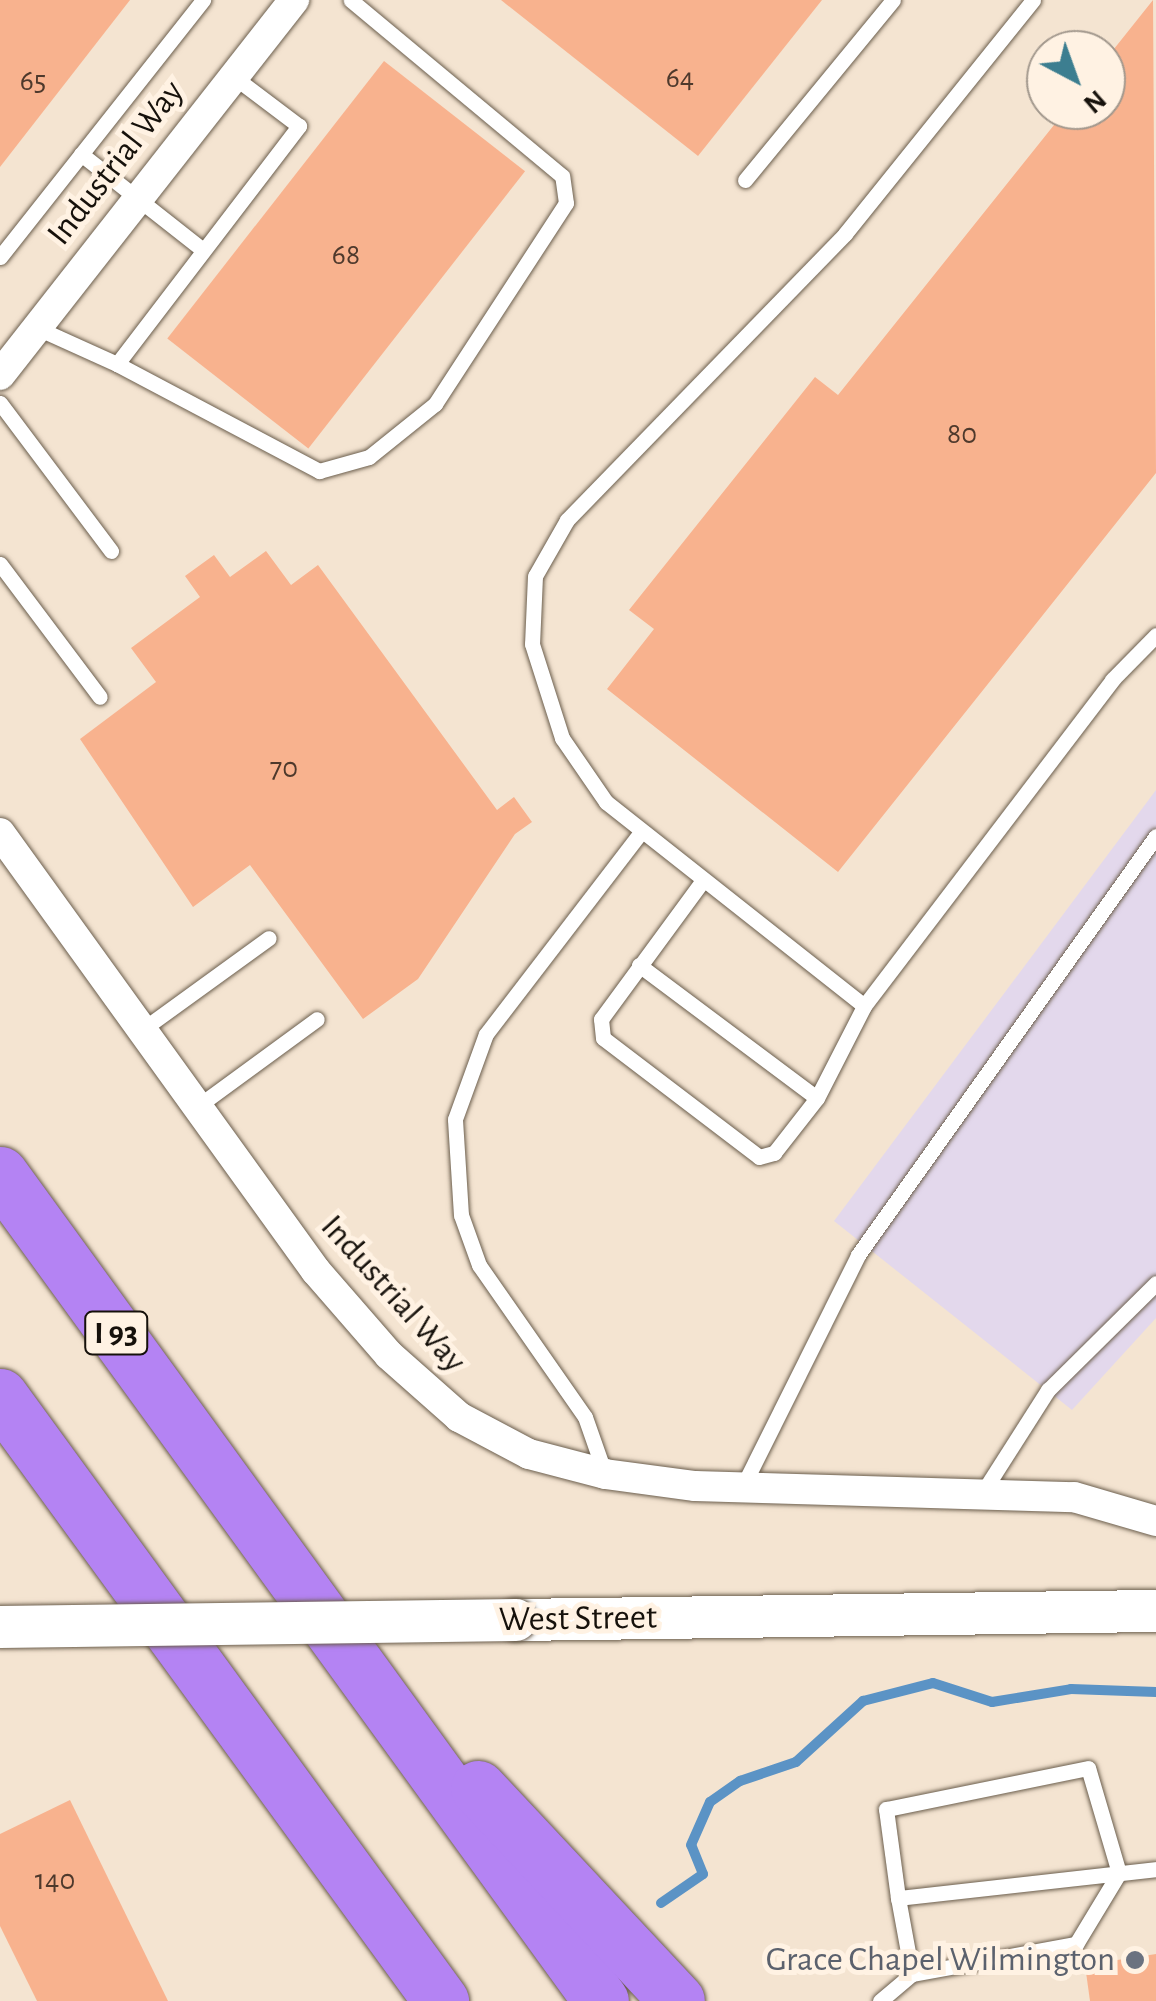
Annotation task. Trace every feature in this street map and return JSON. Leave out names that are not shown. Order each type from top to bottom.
[{"type":"highway","name":"I 93","points":[[0,1174],[602,2001]]},
{"type":"highway","points":[[0,1396],[441,2001]]},
{"type":"highway","points":[[372,1686],[561,1868],[678,2001]]},
{"type":"main road","name":"West Street","points":[[0,1626],[1156,1611]]},
{"type":"street","name":"Industrial Way","points":[[0,375],[294,0]]},
{"type":"street","name":"Industrial Way","points":[[0,832],[194,1108],[316,1271],[418,1384],[505,1444],[605,1474],[742,1488],[1074,1497],[1156,1521]]},
{"type":"lane","points":[[0,258],[203,0]]},
{"type":"lane","points":[[35,327],[117,364],[319,471],[368,457],[435,404],[566,203],[562,176],[350,0]]},
{"type":"lane","points":[[745,180],[893,0]]},
{"type":"lane","points":[[864,1006],[638,836],[562,738],[532,644],[531,596],[543,556],[567,520],[845,234],[1033,0]]},
{"type":"lane","points":[[117,364],[299,126],[233,76]]},
{"type":"lane","points":[[82,154],[203,250]]},
{"type":"lane","points":[[0,404],[111,552]]},
{"type":"lane","points":[[0,564],[100,697]]},
{"type":"lane","points":[[701,883],[600,1020],[603,1038],[758,1157],[774,1153],[818,1098],[864,1006],[1112,680],[1156,635]]},
{"type":"lane","points":[[605,1474],[585,1417],[479,1265],[461,1215],[455,1119],[486,1034],[638,836]]},
{"type":"lane","points":[[742,1488],[858,1255],[1156,836]]},
{"type":"lane","points":[[140,1032],[269,938]]},
{"type":"lane","points":[[640,965],[818,1098]]},
{"type":"lane","points":[[194,1108],[317,1019]]},
{"type":"lane","points":[[981,1495],[1048,1390],[1156,1282]]},
{"type":"lane","points":[[880,2001],[912,1974],[1076,1944],[1119,1873],[1088,1768],[886,1809],[912,1974]]},
{"type":"lane","points":[[898,1898],[1156,1869]]},
{"type":"shaded area","points":[[1156,790],[1156,1318],[1072,1410],[834,1221]]},
{"type":"building","points":[[0,0],[130,0],[0,167]]},
{"type":"building","points":[[501,0],[822,0],[698,156]]},
{"type":"building","points":[[1153,0],[1156,473],[838,872],[607,689],[654,629],[629,610],[815,377],[838,395],[1050,130],[1126,130],[1126,34]]},
{"type":"building","points":[[384,61],[525,171],[308,449],[167,338]]},
{"type":"building","points":[[266,551],[291,585],[318,565],[497,810],[514,797],[532,822],[515,834],[418,979],[363,1019],[250,865],[193,907],[80,739],[156,682],[131,648],[200,597],[185,576],[214,555],[230,577]]},
{"type":"building","points":[[70,1800],[168,2001],[37,2001],[0,1926],[0,1834]]},
{"type":"building","name":"Grace Chapel Wilmington","points":[[1156,1954],[1156,2001],[1090,2001],[1085,1965]]},
{"type":"waterway","points":[[661,1903],[703,1874],[691,1845],[710,1802],[740,1781],[796,1762],[863,1701],[933,1683],[992,1702],[1071,1689],[1156,1692]]},
{"type":"place","name":"Grace Chapel Wilmington","points":[[1135,1960]]}]
